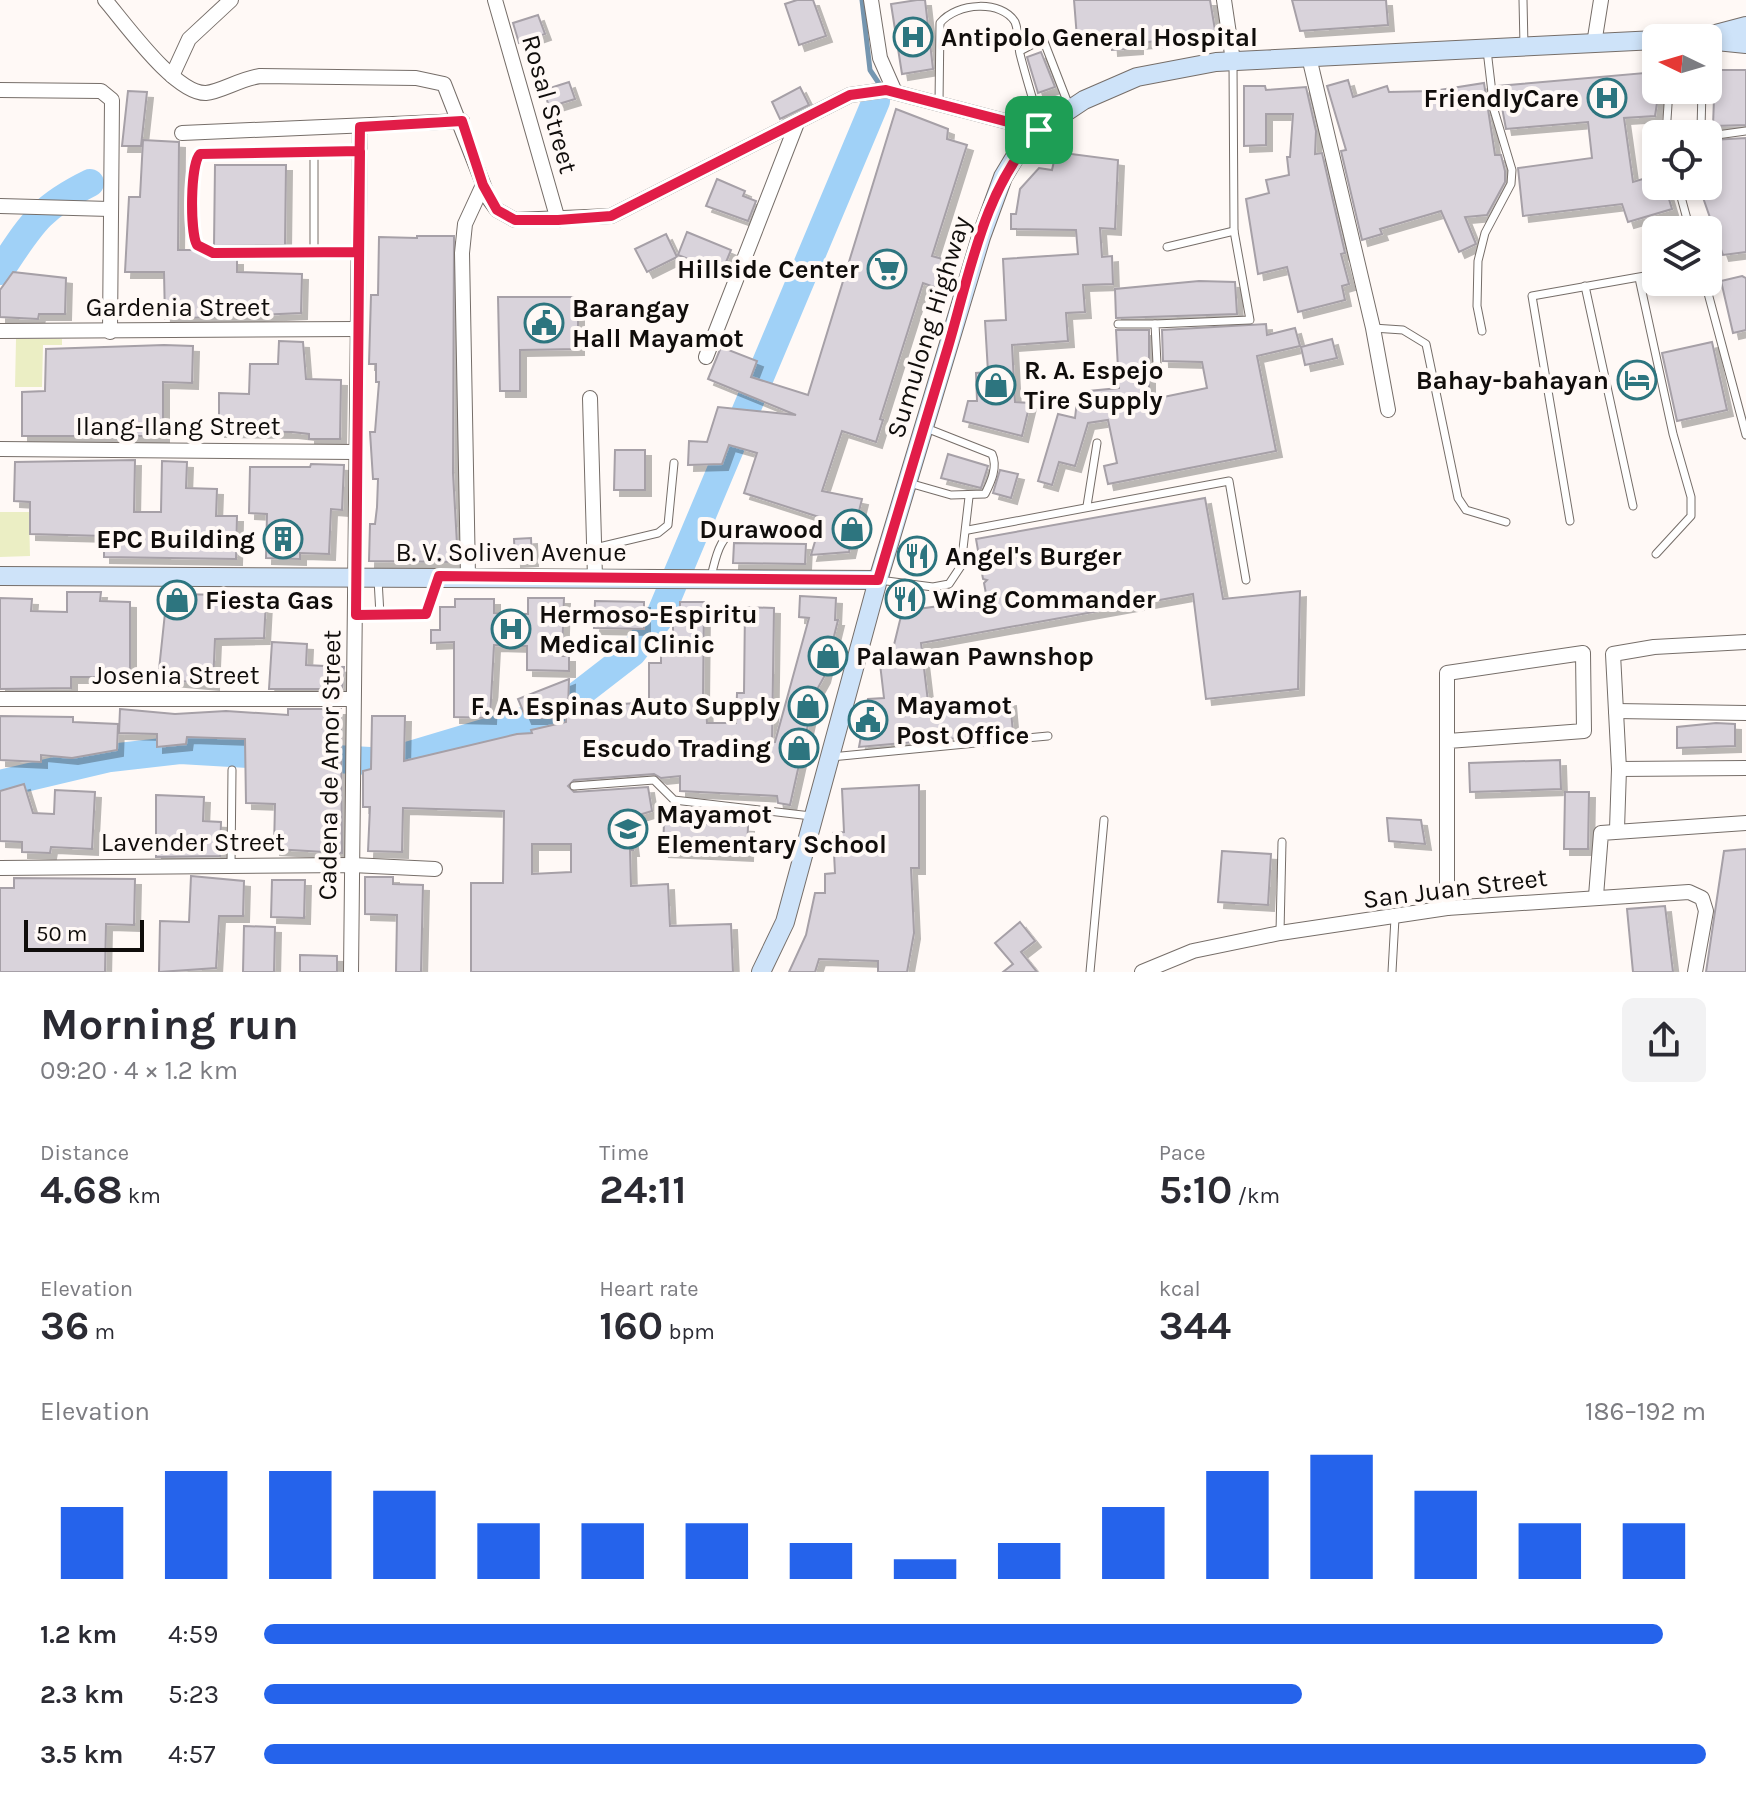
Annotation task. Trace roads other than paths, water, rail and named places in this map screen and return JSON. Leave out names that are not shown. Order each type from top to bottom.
[{"type":"main road","points":[[1722,33],[1746,26]]},
{"type":"main road","points":[[1722,40],[1746,44]]},
{"type":"main road","name":"Sumulong Highway","points":[[761,972],[785,922],[878,580],[981,237],[1003,177],[1018,152],[1040,129],[1070,108],[1137,77],[1233,61],[1642,41]]},
{"type":"main road","name":"B. V. Soliven Avenue","points":[[0,576],[878,580]]},
{"type":"street","points":[[105,0],[172,76],[193,92],[208,93],[242,79],[260,76],[437,81],[449,89],[483,185],[497,210],[515,220],[611,216],[850,95],[890,91],[1040,129]]},
{"type":"street","points":[[172,76],[189,39],[231,0]]},
{"type":"street","name":"Rosal Street","points":[[495,0],[558,220]]},
{"type":"street","points":[[871,0],[880,58],[890,91]]},
{"type":"street","points":[[1224,0],[1233,61]]},
{"type":"street","points":[[1594,44],[1601,0]]},
{"type":"street","points":[[1309,57],[1373,328],[1388,410]]},
{"type":"street","points":[[0,90],[106,93],[112,100],[110,332]]},
{"type":"street","points":[[182,133],[462,121]]},
{"type":"street","points":[[706,357],[797,123]]},
{"type":"street","name":"Cadena de Amor Street","points":[[351,972],[360,127]]},
{"type":"street","points":[[468,576],[462,253],[465,224],[483,185]]},
{"type":"street","points":[[0,206],[110,209]]},
{"type":"street","name":"Gardenia Street","points":[[0,331],[357,329]]},
{"type":"street","points":[[590,398],[595,578]]},
{"type":"street","name":"Ilang-Ilang Street","points":[[0,449],[356,452]]},
{"type":"street","points":[[1617,829],[1619,769],[1613,654],[1654,647],[1746,642]]},
{"type":"street","points":[[1447,908],[1447,673],[1583,653],[1584,731],[1448,741]]},
{"type":"street","name":"Josenia Street","points":[[0,699],[353,699]]},
{"type":"street","points":[[1616,711],[1746,713]]},
{"type":"street","points":[[1619,769],[1746,768]]},
{"type":"street","points":[[1596,896],[1601,833],[1617,829],[1746,823]]},
{"type":"street","name":"Lavender Street","points":[[0,868],[352,865],[435,869]]},
{"type":"street","name":"San Juan Street","points":[[1142,972],[1193,951],[1280,933],[1447,908],[1689,892],[1702,898],[1706,911],[1695,972]]},
{"type":"lane","points":[[1523,0],[1524,48]]},
{"type":"lane","points":[[939,103],[940,23],[962,4],[984,3],[1010,15],[1017,24],[1020,51],[1040,129]]},
{"type":"lane","points":[[1020,51],[1043,39],[1070,108]]},
{"type":"lane","points":[[1482,331],[1477,306],[1478,261],[1485,233],[1511,184],[1512,170],[1494,110],[1487,50]]},
{"type":"lane","points":[[1118,324],[1250,320],[1234,231],[1233,61]]},
{"type":"lane","points":[[1702,104],[1701,129],[1717,135],[1746,131]]},
{"type":"lane","points":[[358,252],[213,253],[197,245],[193,233],[198,155],[360,151]]},
{"type":"lane","points":[[314,152],[314,253]]},
{"type":"lane","points":[[1167,247],[1234,231]]},
{"type":"lane","points":[[1570,521],[1532,296],[1642,277]]},
{"type":"lane","points":[[1639,278],[1673,434],[1691,497],[1691,516],[1656,554]]},
{"type":"lane","points":[[1585,286],[1633,506]]},
{"type":"lane","points":[[1709,296],[1746,435]]},
{"type":"lane","points":[[1155,324],[1157,364]]},
{"type":"lane","points":[[1373,328],[1403,330],[1426,344],[1458,498],[1466,510],[1506,522]]},
{"type":"lane","points":[[907,482],[969,497],[985,494],[993,471],[992,454],[924,428]]},
{"type":"lane","points":[[1087,506],[1097,443]]},
{"type":"lane","points":[[595,548],[658,533],[668,525],[674,463]]},
{"type":"lane","points":[[968,530],[1229,481],[1246,580]]},
{"type":"lane","points":[[878,580],[933,587],[949,584],[961,566],[968,530],[969,497]]},
{"type":"lane","points":[[701,580],[725,536],[735,529],[781,531]]},
{"type":"lane","points":[[356,615],[426,614],[439,576]]},
{"type":"lane","points":[[378,577],[380,615]]},
{"type":"lane","points":[[830,757],[1048,736]]},
{"type":"lane","points":[[231,866],[232,770]]},
{"type":"lane","points":[[574,786],[654,780],[674,800],[813,816]]},
{"type":"lane","points":[[1090,972],[1104,820]]},
{"type":"lane","points":[[1280,933],[1282,842]]},
{"type":"lane","points":[[1392,972],[1395,918]]},
{"type":"waterway","points":[[862,0],[870,70],[880,85]]},
{"type":"waterway","points":[[0,784],[110,758],[180,750],[387,762],[557,711],[632,653],[658,620],[876,101]]},
{"type":"waterway","points":[[0,271],[20,241],[47,210],[90,183]]},
{"type":"place","name":"Antipolo General Hospital","points":[[913,37]]},
{"type":"place","name":"FriendlyCare","points":[[1607,98]]},
{"type":"place","name":"Hillside Center","points":[[887,269]]},
{"type":"place","name":"Barangay Hall Mayamot","points":[[544,323]]},
{"type":"place","name":"Bahay-bahayan","points":[[1637,380]]},
{"type":"place","name":"R. A. Espejo Tire Supply","points":[[996,385]]},
{"type":"place","name":"Durawood","points":[[852,529]]},
{"type":"place","name":"EPC Building","points":[[283,539]]},
{"type":"place","name":"Angel's Burger","points":[[917,556]]},
{"type":"place","name":"Wing Commander","points":[[905,599]]},
{"type":"place","name":"Fiesta Gas","points":[[177,600]]},
{"type":"place","name":"Hermoso-Espiritu Medical Clinic","points":[[511,629]]},
{"type":"place","name":"Palawan Pawnshop","points":[[828,656]]},
{"type":"place","name":"F. A. Espinas Auto Supply","points":[[808,706]]},
{"type":"place","name":"Mayamot Post Office","points":[[868,720]]},
{"type":"place","name":"Escudo Trading","points":[[799,748]]},
{"type":"place","name":"Mayamot Elementary School","points":[[628,829]]}]
